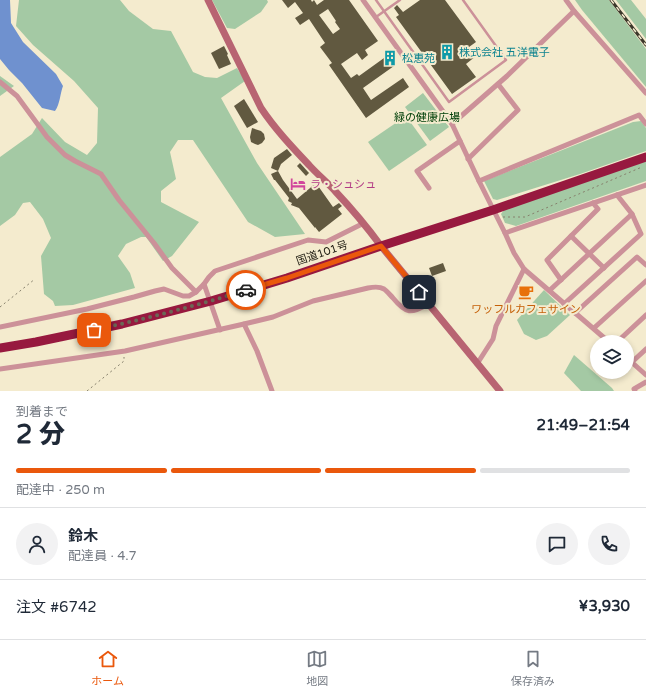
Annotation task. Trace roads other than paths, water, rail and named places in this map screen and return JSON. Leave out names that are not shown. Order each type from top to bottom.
[{"type":"highway","name":"国道101号","points":[[0,348],[122,324],[211,302],[381,246],[495,214],[646,157]]},
{"type":"street","points":[[208,0],[261,108],[268,118],[309,165],[335,190],[364,223],[381,246],[500,391]]},
{"type":"street","points":[[363,0],[452,124],[514,253],[524,269],[602,335]]},
{"type":"street","points":[[566,0],[646,93]]},
{"type":"street","points":[[452,124],[498,84],[574,11]]},
{"type":"street","points":[[0,82],[17,96],[47,137],[65,155],[101,174],[118,200],[154,243],[172,268],[196,292]]},
{"type":"street","points":[[468,159],[518,110],[498,84]]},
{"type":"street","points":[[479,182],[640,115],[646,124]]},
{"type":"street","points":[[429,188],[417,171],[460,141]]},
{"type":"street","points":[[505,232],[646,186]]},
{"type":"street","points":[[564,304],[641,234],[632,214],[617,195]]},
{"type":"street","points":[[561,280],[547,260],[598,209],[593,203]]},
{"type":"street","points":[[550,290],[632,214]]},
{"type":"street","points":[[0,327],[88,309],[164,289],[183,296],[189,296],[196,292],[215,271],[308,240],[326,242],[364,223]]},
{"type":"street","points":[[571,236],[604,268]]},
{"type":"street","points":[[575,313],[637,257],[646,265]]},
{"type":"street","points":[[477,364],[492,339],[496,326],[524,269]]},
{"type":"street","points":[[594,328],[646,281]]},
{"type":"street","points":[[204,284],[220,330]]},
{"type":"street","points":[[0,369],[125,351],[273,317],[313,302],[368,288],[376,287],[384,289],[404,310],[411,311],[419,309],[428,304]]},
{"type":"street","points":[[625,335],[646,315]]},
{"type":"street","points":[[244,324],[257,351],[272,391]]},
{"type":"street","points":[[634,360],[646,349]]},
{"type":"street","points":[[634,364],[646,375]]},
{"type":"street","points":[[635,391],[634,390],[646,382]]},
{"type":"lane","points":[[376,0],[449,102],[506,60],[463,0]]},
{"type":"lane","points":[[376,17],[400,0]]},
{"type":"water","points":[[0,0],[10,0],[11,23],[23,42],[56,74],[63,86],[55,111],[42,108],[0,59]]},
{"type":"railway","points":[[611,0],[646,45]]},
{"type":"place","name":"株式会社 五洋電子","points":[[447,52]]},
{"type":"place","name":"松恵苑","points":[[390,58]]},
{"type":"place","name":"ラ・シュシュ","points":[[298,184]]},
{"type":"place","name":"ワッフルカフェサイン","points":[[526,292]]},
{"type":"park label","name":"緑の健康広場","points":[[427,117]]}]
